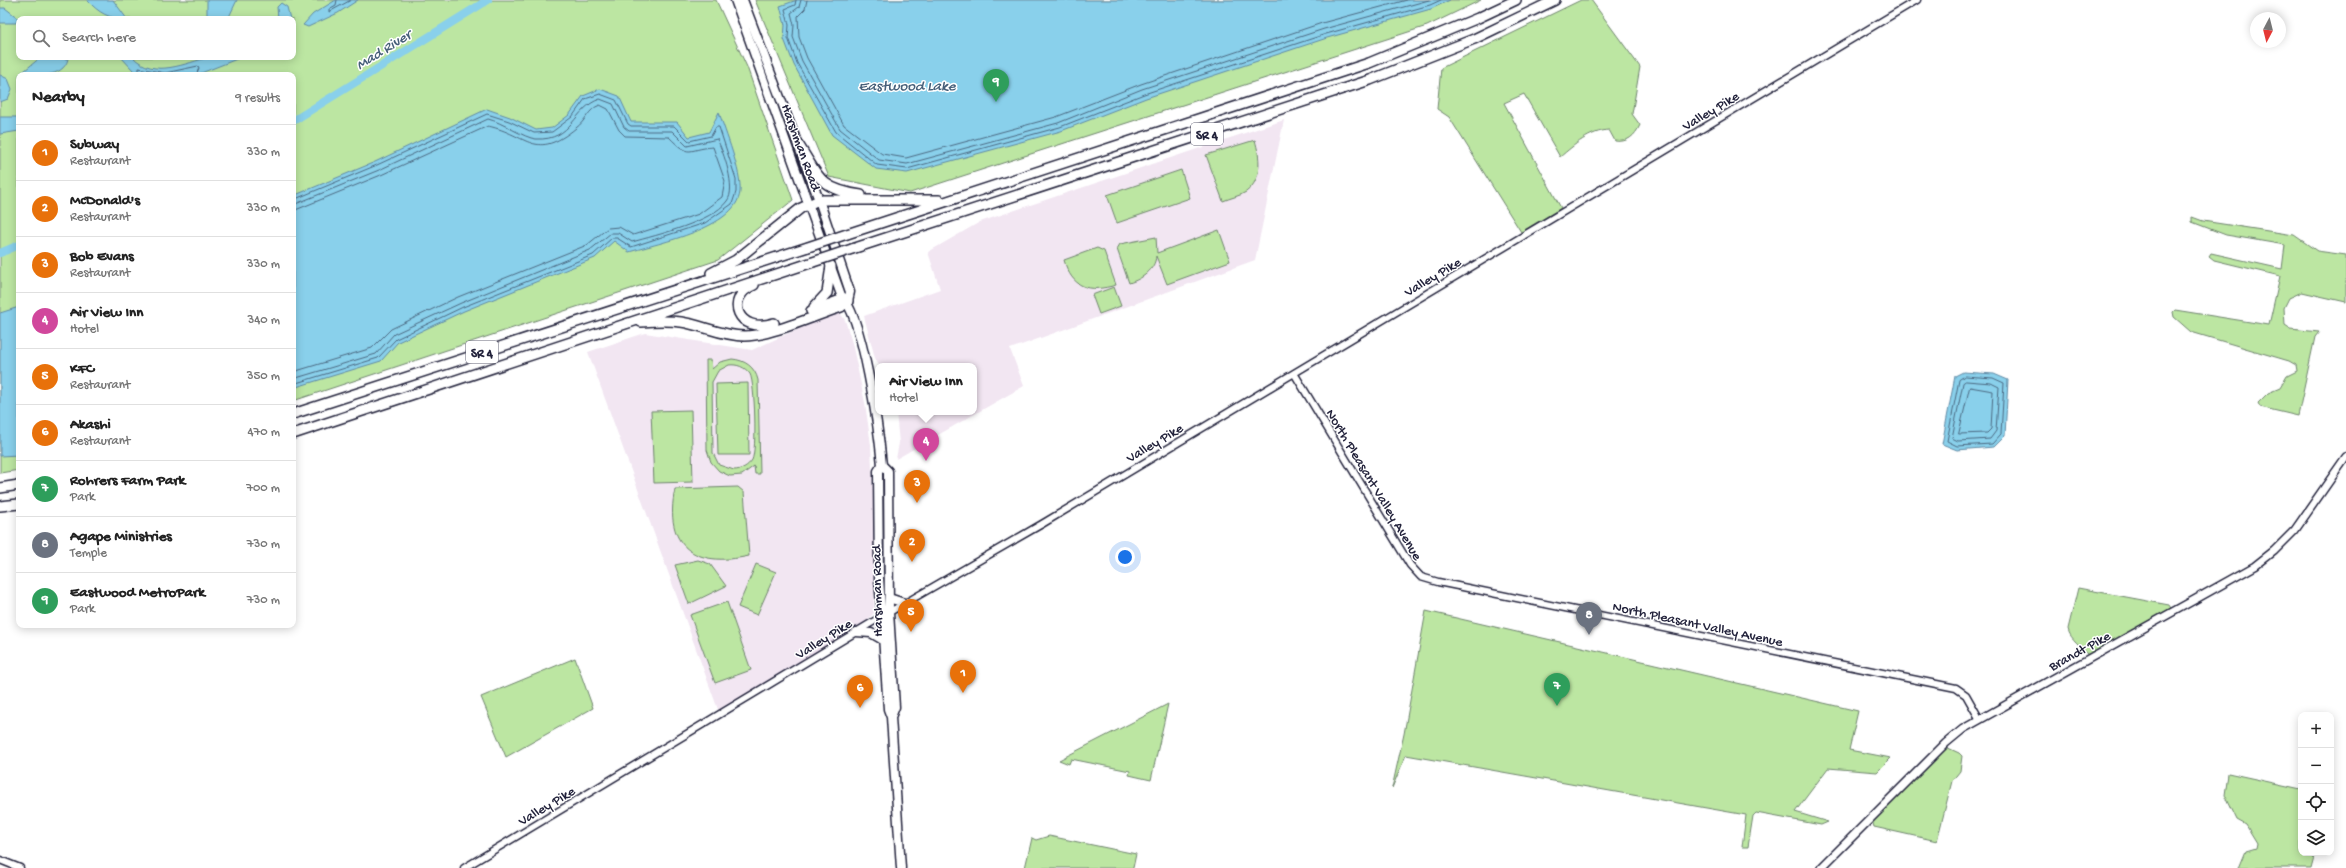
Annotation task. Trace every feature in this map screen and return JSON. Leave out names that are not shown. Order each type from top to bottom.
[{"type":"highway","name":"SR 4","points":[[296,413],[1369,63],[1450,30],[1516,0]]},
{"type":"highway","name":"SR 4","points":[[296,433],[788,270],[1370,80],[1474,39],[1555,0]]},
{"type":"highway","points":[[798,144],[812,170],[827,184],[851,194],[892,200]]},
{"type":"highway","points":[[672,291],[719,270],[736,260],[809,203],[819,200],[929,201],[969,194]]},
{"type":"highway","points":[[803,314],[816,306],[827,293],[831,266]]},
{"type":"highway","points":[[788,270],[749,287],[742,293],[738,301],[740,316],[744,321],[757,327],[803,314],[838,301],[848,301]]},
{"type":"highway","points":[[616,327],[662,320],[682,322],[729,335],[744,336],[761,334],[841,307],[848,301]]},
{"type":"highway","points":[[0,488],[16,485]]},
{"type":"highway","points":[[0,506],[16,504]]},
{"type":"main road","name":"Harshman Road","points":[[735,0],[841,295],[848,301]]},
{"type":"main road","name":"Harshman Road","points":[[743,0],[819,200],[850,292],[848,301],[870,381],[882,465],[888,471],[888,598],[883,640],[888,709],[891,717],[901,868]]},
{"type":"main road","name":"Brandt Pike","points":[[1821,868],[1946,743],[1979,718],[2201,598],[2255,566],[2294,530],[2346,457]]},
{"type":"main road","name":"Harshman Road","points":[[882,465],[878,471],[885,614],[895,707],[891,717]]},
{"type":"main road","points":[[888,598],[904,603]]},
{"type":"main road","points":[[856,632],[871,633],[883,640]]},
{"type":"street","name":"Valley Pike","points":[[464,868],[885,614],[1294,373],[1917,0]]},
{"type":"street","name":"North Pleasant Valley Avenue","points":[[1294,373],[1410,565],[1421,577],[1444,584],[1956,688],[1966,695],[1979,718]]},
{"type":"street","points":[[0,860],[20,868]]},
{"type":"shaded area","points":[[1284,120],[1255,260],[1010,349],[1024,386],[977,413],[977,363],[878,363],[875,358],[864,316],[940,289],[928,252],[980,222]]},
{"type":"shaded area","points":[[835,312],[840,313],[845,320],[852,343],[865,403],[871,445],[874,515],[874,613],[856,632],[720,715],[588,352],[645,333],[752,350]]},
{"type":"shaded area","points":[[896,415],[973,415],[896,459],[899,443]]},
{"type":"green space","points":[[0,0],[716,0],[747,67],[793,200],[718,260],[296,400],[296,72],[16,72],[16,470],[0,473]]},
{"type":"green space","name":"Eastwood Lake","points":[[755,0],[1481,0],[1427,26],[910,193],[829,177]]},
{"type":"green space","points":[[1581,0],[1591,0],[1640,67],[1632,114],[1640,125],[1630,138],[1623,141],[1615,141],[1609,130],[1595,133],[1577,143],[1560,157],[1524,94],[1504,103],[1561,208],[1521,232],[1449,117],[1437,109],[1441,68]]},
{"type":"green space","points":[[1255,140],[1259,168],[1255,181],[1246,192],[1223,201],[1206,155]]},
{"type":"green space","points":[[1181,170],[1190,198],[1117,223],[1107,195]]},
{"type":"green space","points":[[2192,217],[2203,221],[2294,235],[2317,251],[2346,255],[2346,302],[2302,292],[2289,298],[2284,308],[2285,325],[2291,329],[2319,332],[2315,337],[2298,416],[2260,407],[2258,403],[2268,393],[2280,388],[2287,376],[2297,371],[2296,365],[2289,361],[2191,332],[2174,317],[2173,312],[2175,310],[2269,325],[2280,276],[2214,260],[2209,256],[2211,253],[2282,269],[2285,245],[2226,235],[2192,222]]},
{"type":"green space","points":[[1219,230],[1230,261],[1167,284],[1156,256],[1153,266],[1147,273],[1139,279],[1129,283],[1117,249],[1120,244],[1156,237],[1157,253]]},
{"type":"green space","points":[[1097,248],[1104,251],[1116,285],[1098,288],[1083,286],[1072,277],[1067,269],[1064,260]]},
{"type":"green space","points":[[1114,287],[1121,306],[1099,314],[1092,295]]},
{"type":"green space","points":[[732,359],[741,361],[749,365],[757,375],[760,474],[755,474],[754,466],[742,475],[730,476],[719,471],[711,462],[707,450],[706,360],[711,360],[712,369],[720,362]],"holes":[[[732,365],[743,368],[750,374],[752,380],[755,417],[754,454],[752,460],[744,467],[734,470],[719,465],[713,453],[712,382],[718,371]]]},
{"type":"green space","points":[[748,383],[749,455],[718,455],[716,384]]},
{"type":"green space","points":[[691,410],[693,482],[654,483],[651,411]]},
{"type":"green space","points":[[738,487],[744,492],[749,556],[730,559],[713,559],[699,555],[687,549],[679,539],[674,526],[673,509],[675,489]]},
{"type":"green space","points":[[698,560],[710,564],[726,586],[689,604],[675,565]]},
{"type":"green space","points":[[756,564],[776,572],[757,615],[738,607]]},
{"type":"green space","points":[[2078,588],[2169,605],[2172,610],[2088,656],[2071,636],[2068,629]]},
{"type":"green space","points":[[727,602],[751,670],[715,683],[690,615]]},
{"type":"green space","points":[[1426,611],[1858,711],[1849,750],[1891,758],[1877,772],[1828,768],[1795,812],[1828,822],[1821,825],[1756,813],[1753,816],[1748,847],[1742,847],[1746,815],[1406,755],[1392,788],[1404,734]]},
{"type":"green space","points":[[575,658],[593,708],[506,757],[481,697]]},
{"type":"green space","points":[[1168,704],[1151,780],[1129,775],[1130,771],[1071,759],[1069,764],[1059,760]]},
{"type":"green space","points":[[1946,747],[1962,756],[1960,771],[1952,781],[1937,841],[1874,827],[1872,820]]},
{"type":"green space","points":[[2228,773],[2298,788],[2298,856],[2314,856],[2311,868],[2239,868],[2246,851],[2256,848],[2257,843],[2246,825],[2237,820],[2225,795]]},
{"type":"green space","points":[[1049,836],[1136,854],[1133,868],[1025,868],[1032,838],[1036,840]]},
{"type":"water","points":[[87,0],[113,0],[125,16],[110,16],[100,12]]},
{"type":"water","points":[[207,0],[237,0],[229,16],[207,16]]},
{"type":"water","points":[[336,0],[358,0],[338,13],[308,27],[303,25],[313,14]]},
{"type":"water","name":"Eastwood Lake","points":[[797,0],[1450,0],[1431,9],[1327,38],[1146,98],[1061,131],[907,173],[876,169],[832,135],[794,65],[784,39],[785,25],[780,6]]},
{"type":"water","points":[[281,3],[287,7],[289,16],[278,16],[277,7]]},
{"type":"water","points":[[0,8],[5,8],[16,16],[16,23],[0,23]]},
{"type":"water","points":[[37,60],[68,60],[65,65],[57,72],[23,72]]},
{"type":"water","points":[[124,60],[136,60],[141,64],[150,67],[170,68],[199,60],[234,60],[204,72],[134,72]]},
{"type":"water","points":[[0,75],[8,79],[12,89],[8,99],[0,102]]},
{"type":"water","points":[[600,89],[619,96],[631,122],[677,122],[689,137],[709,132],[719,112],[732,152],[740,184],[740,192],[735,205],[725,215],[711,224],[676,239],[629,252],[614,241],[595,258],[464,311],[398,342],[381,361],[296,387],[296,195],[375,162],[487,109],[510,117],[536,130],[552,128],[569,115],[583,96]]},
{"type":"water","points":[[0,117],[16,117],[16,131],[0,134]]},
{"type":"water","points":[[16,308],[16,455],[0,456],[0,313]]},
{"type":"water","points":[[1963,372],[1994,374],[2008,380],[2005,436],[1994,447],[1957,450],[1942,444],[1955,376]]},
{"type":"waterway","name":"Mad River","points":[[296,119],[488,0]]},
{"type":"waterway","name":"Mad River","points":[[0,253],[16,246]]},
{"type":"place","name":"Eastwood MetroPark","points":[[996,102]]},
{"type":"place","name":"Air View Inn","points":[[926,461]]},
{"type":"place","name":"Bob Evans","points":[[917,503]]},
{"type":"place","name":"McDonald's","points":[[912,562]]},
{"type":"place","name":"KFC","points":[[911,632]]},
{"type":"place","name":"Agape Ministries","points":[[1589,635]]},
{"type":"place","name":"Subway","points":[[963,693]]},
{"type":"place","name":"Rohrers Farm Park","points":[[1557,706]]},
{"type":"place","name":"Akashi","points":[[860,708]]}]
